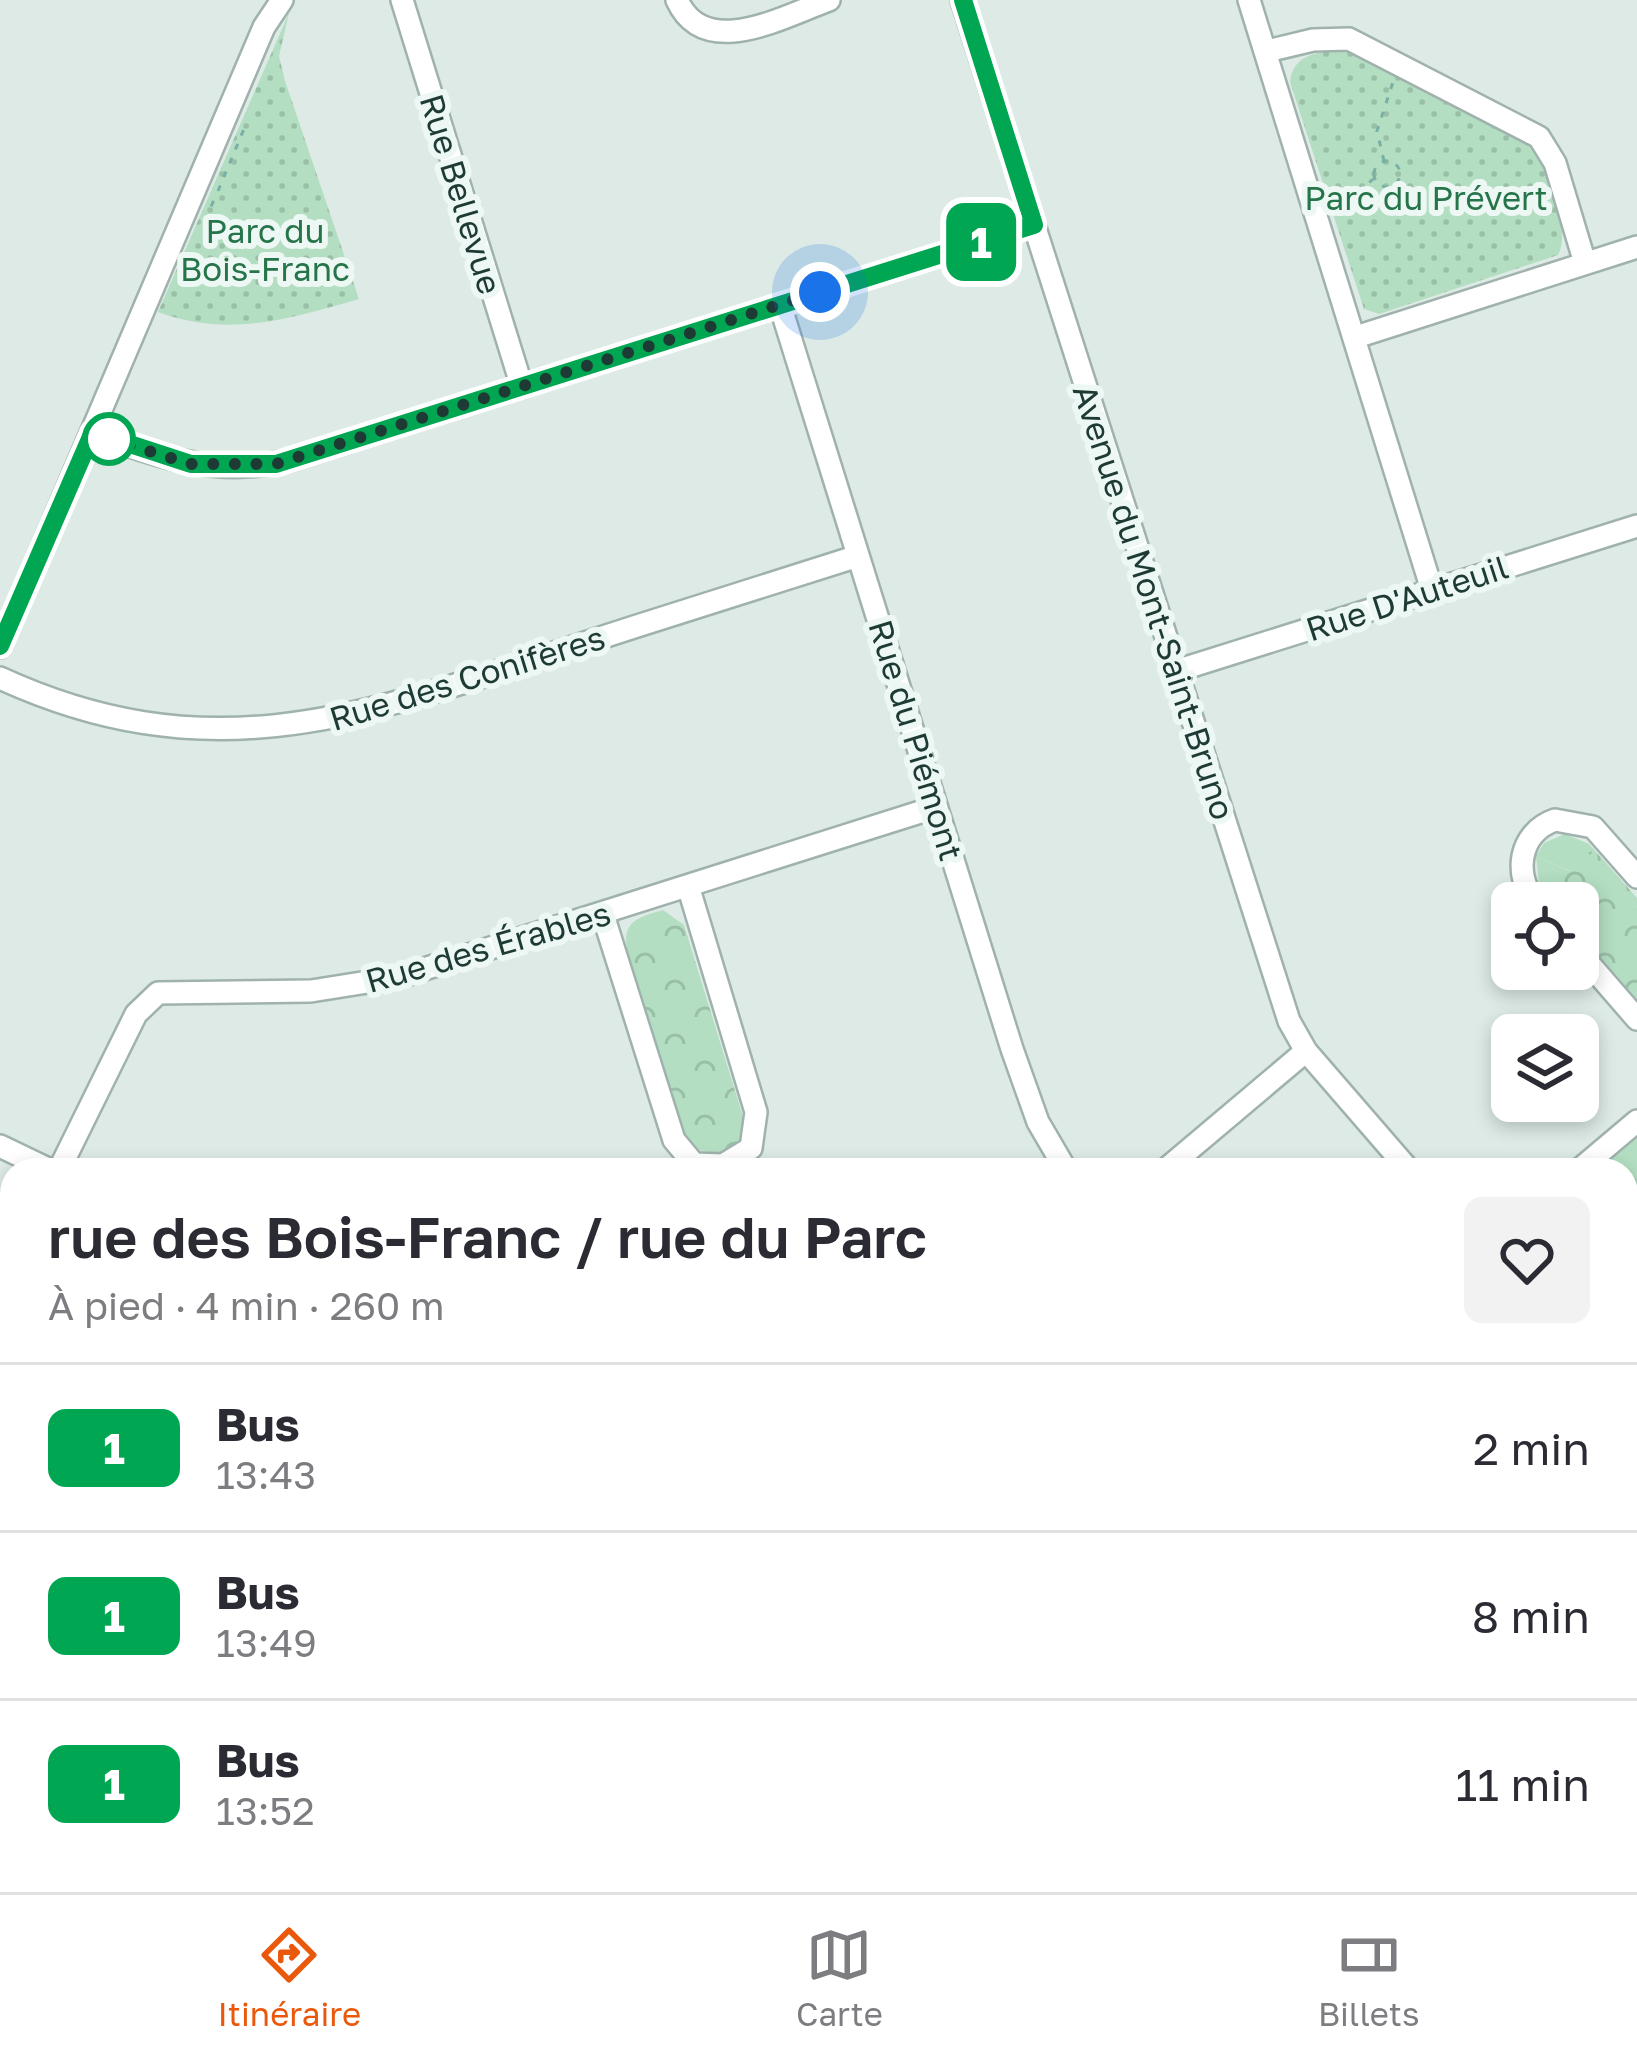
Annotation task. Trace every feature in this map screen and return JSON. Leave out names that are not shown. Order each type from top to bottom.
[{"type":"street","points":[[0,646],[264,27],[282,0]]},
{"type":"street","name":"Rue Bellevue","points":[[401,0],[522,387]]},
{"type":"street","points":[[677,0],[692,25],[713,33],[829,0]]},
{"type":"street","name":"Avenue du Mont-Saint-Bruno","points":[[962,0],[1274,980],[1306,1052],[1399,1158]]},
{"type":"street","points":[[1249,0],[1432,590]]},
{"type":"street","points":[[1267,52],[1344,38],[1539,137],[1555,163],[1585,263]]},
{"type":"street","points":[[93,432],[191,464],[266,465],[1034,225]]},
{"type":"street","points":[[1356,337],[1637,247]]},
{"type":"street","name":"Rue du Piémont","points":[[780,305],[1028,1098],[1060,1158]]},
{"type":"street","name":"Rue D'Auteuil","points":[[1176,671],[1637,526]]},
{"type":"street","name":"Rue des Conifères","points":[[0,678],[81,709],[148,724],[218,730],[296,727],[477,679],[858,556]]},
{"type":"street","name":"Rue des Érables","points":[[61,1158],[136,1014],[155,994],[353,986],[688,889],[937,807]]},
{"type":"street","points":[[1523,882],[1522,857],[1534,834],[1555,820],[1593,827],[1637,877]]},
{"type":"street","points":[[688,889],[756,1112],[751,1148],[736,1158]]},
{"type":"street","points":[[603,915],[678,1150],[687,1158]]},
{"type":"street","points":[[1599,975],[1637,1019]]},
{"type":"street","points":[[1179,1158],[1306,1052]]},
{"type":"street","points":[[1593,1158],[1637,1121]]},
{"type":"street","points":[[0,1146],[28,1158]]},
{"type":"path","points":[[1384,161],[1377,131],[1401,64]]},
{"type":"path","points":[[1375,178],[1389,187],[1399,179],[1398,167],[1384,161]]},
{"type":"path","points":[[1316,212],[1353,198],[1375,178],[1377,165],[1384,161]]},
{"type":"green space","name":"Parc du Bois-Franc","points":[[289,13],[279,56],[285,81],[359,299],[283,319],[234,325],[158,312]]},
{"type":"green space","name":"Parc du Prévert","points":[[1343,50],[1528,145],[1543,167],[1560,214],[1558,255],[1379,314],[1364,309],[1290,82],[1302,60]]},
{"type":"green space","points":[[1565,834],[1589,844],[1637,898],[1637,907],[1592,854],[1570,871],[1536,856],[1544,843]]},
{"type":"green space","points":[[1592,853],[1637,907],[1637,1000],[1599,956],[1599,882],[1539,882],[1536,856],[1569,871]]},
{"type":"green space","points":[[663,910],[684,925],[744,1120],[739,1143],[718,1154],[699,1150],[686,1136],[627,949],[630,926]]},
{"type":"green space","points":[[1637,1129],[1637,1158],[1603,1158]]},
{"type":"bus line","name":"1","points":[[0,646],[93,432],[140,452],[191,464],[276,464],[1034,225],[963,0]]},
{"type":"route","points":[[109,439],[140,452],[210,467],[276,464],[820,292]]}]
